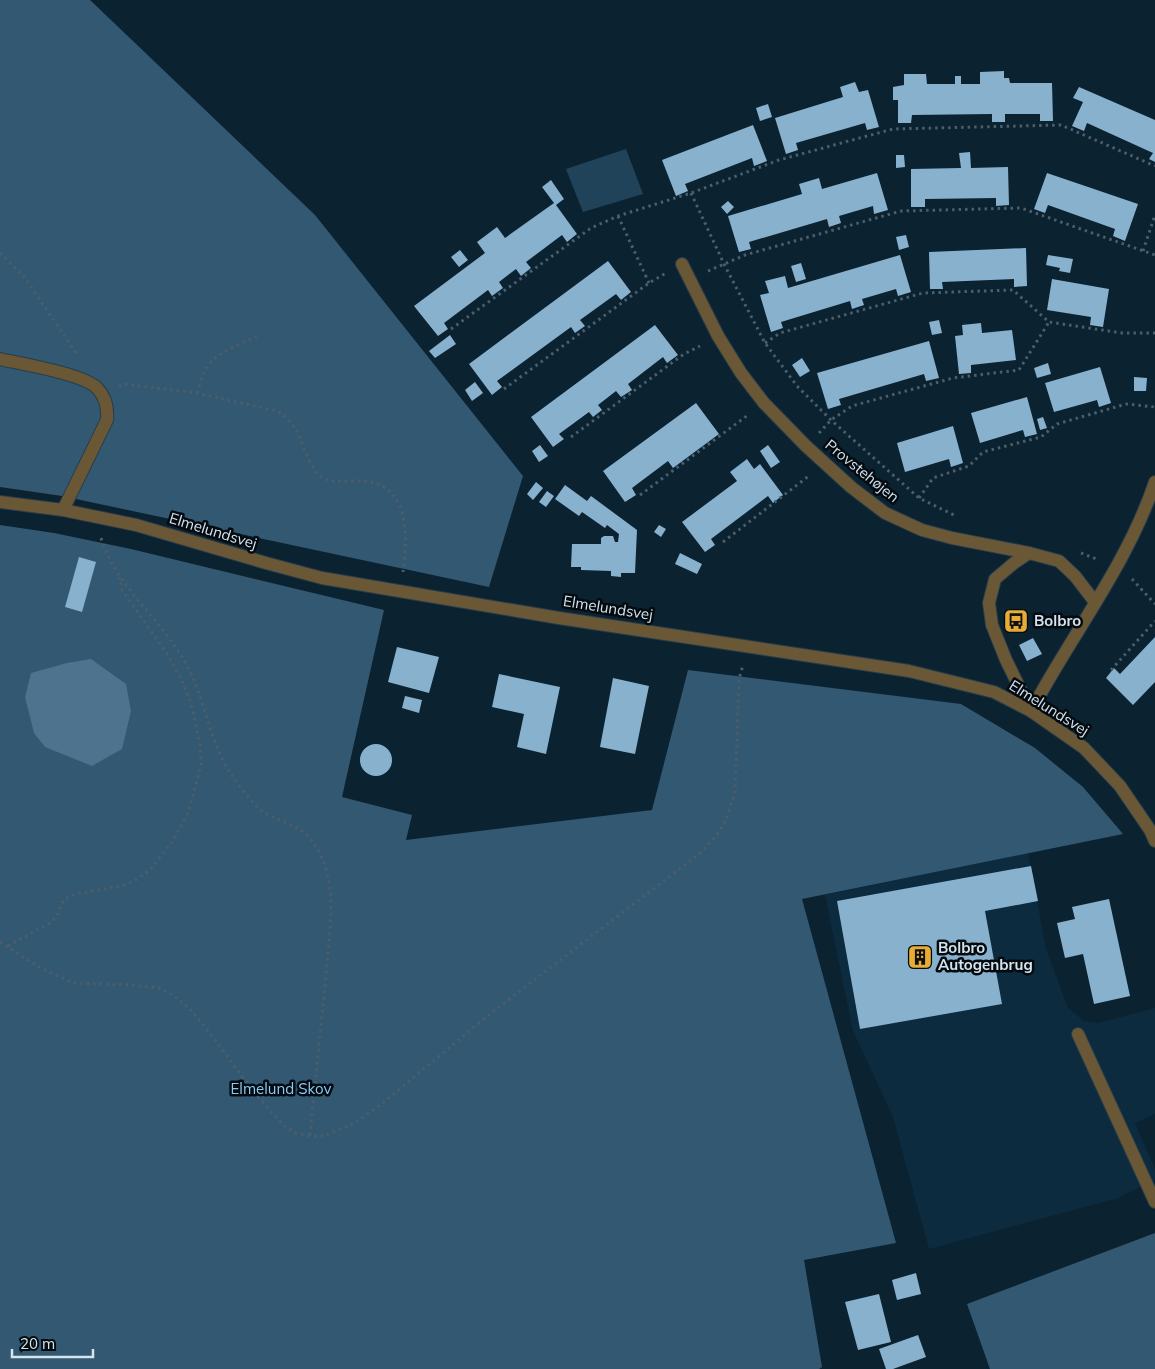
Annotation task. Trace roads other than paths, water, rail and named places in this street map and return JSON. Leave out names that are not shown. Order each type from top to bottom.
[{"type":"street","name":"Provstehøjen","points":[[682,264],[718,336],[741,374],[764,403],[806,446],[851,487],[885,513],[922,530],[1059,561],[1075,576],[1095,602]]},
{"type":"street","points":[[0,359],[78,378],[91,383],[104,396],[108,409],[107,420],[63,510]]},
{"type":"street","points":[[1031,711],[1125,553],[1148,504],[1155,482]]},
{"type":"street","name":"Elmelundsvej","points":[[0,502],[63,510],[136,524],[266,564],[322,578],[400,592],[909,671],[994,692],[1031,711],[1084,748],[1120,786],[1150,830],[1155,841]]},
{"type":"street","points":[[1029,553],[995,579],[989,603],[992,625],[1006,660],[1031,711]]},
{"type":"street","points":[[1078,1034],[1155,1202]]},
{"type":"place","name":"Bolbro","points":[[1016,621]]},
{"type":"place","name":"Bolbro Autogenbrug","points":[[920,957]]},
{"type":"park label","name":"Elmelund Skov","points":[[281,1089]]}]
